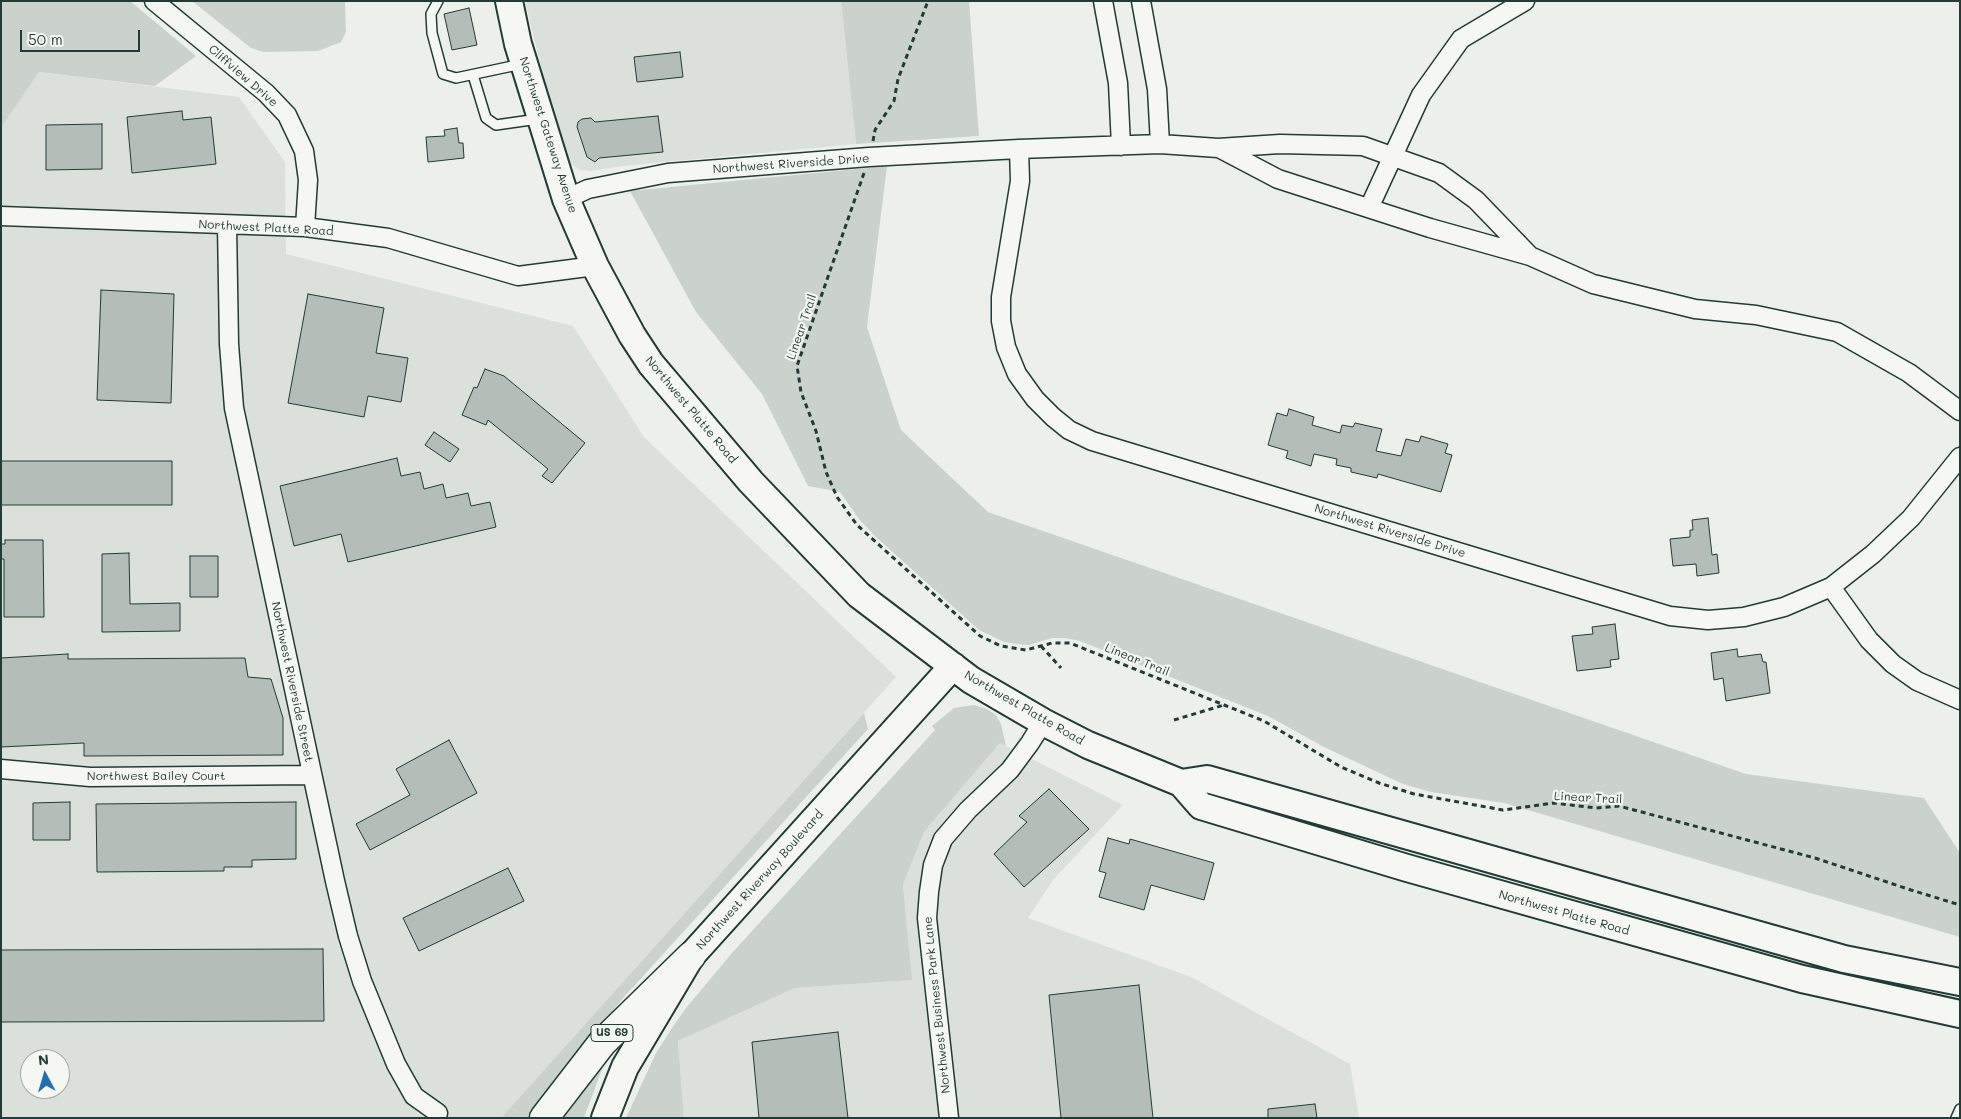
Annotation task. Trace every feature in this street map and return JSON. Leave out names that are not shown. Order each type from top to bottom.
[{"type":"highway","name":"US 69","points":[[544,1118],[602,1043],[691,956]]},
{"type":"main road","name":"Northwest Gateway Avenue","points":[[509,1],[524,64],[566,200],[595,266]]},
{"type":"main road","name":"Northwest Platte Road","points":[[595,266],[632,335],[651,364],[751,482],[859,595],[975,682],[1043,722],[1088,745],[1181,783],[1201,806],[1274,829],[1807,981],[1960,1014]]},
{"type":"main road","name":"Northwest Riverway Boulevard","points":[[605,1118],[625,1067],[691,956],[953,666]]},
{"type":"main road","points":[[1181,783],[1208,778],[1844,959],[1960,982]]},
{"type":"street","name":"Cliffview Drive","points":[[154,1],[266,93],[287,115],[304,151],[308,180],[305,228]]},
{"type":"street","points":[[1103,1],[1118,83],[1121,146]]},
{"type":"street","points":[[1141,1],[1157,89],[1160,144]]},
{"type":"street","points":[[1369,208],[1421,96],[1460,39],[1525,1]]},
{"type":"street","name":"Northwest Riverside Drive","points":[[566,200],[588,189],[668,173],[869,158],[1019,149],[1160,144],[1218,148],[1280,144],[1363,146],[1439,173],[1476,200],[1530,256]]},
{"type":"street","points":[[1218,148],[1278,179],[1430,228],[1530,256],[1593,284],[1695,309],[1756,315],[1837,332],[1874,355],[1909,373],[1960,411]]},
{"type":"street","name":"Northwest Riverside Drive","points":[[1019,149],[1020,181],[1001,297],[1001,321],[1006,346],[1017,374],[1035,399],[1053,417],[1070,430],[1092,441],[1670,616],[1708,620],[1744,617],[1784,607],[1830,587],[1873,554],[1911,518],[1960,457]]},
{"type":"street","name":"Northwest Platte Road","points":[[1,216],[305,228],[388,238],[518,276],[595,266]]},
{"type":"street","name":"Northwest Riverside Street","points":[[227,225],[229,344],[234,408],[339,899],[362,981],[396,1064],[414,1096],[438,1113]]},
{"type":"street","points":[[1830,587],[1869,640],[1893,664],[1917,680],[1960,700]]},
{"type":"street","name":"Northwest Business Park Lane","points":[[949,1118],[928,918],[928,892],[933,864],[943,839],[968,810],[1010,770],[1043,722]]},
{"type":"street","name":"Northwest Bailey Court","points":[[1,769],[90,777],[312,775]]},
{"type":"lane","points":[[438,1],[431,14],[432,34],[443,74],[456,78],[524,64]]},
{"type":"lane","points":[[473,75],[486,118],[491,122],[496,125],[541,119]]},
{"type":"lane","points":[[1956,1118],[1960,1109]]},
{"type":"path","name":"Linear Trail","points":[[928,1],[898,79],[894,101],[875,130],[869,158],[797,366],[801,392],[816,431],[826,472],[837,497],[857,525],[974,631],[1001,646],[1026,650],[1052,643],[1070,643],[1264,720],[1342,767],[1379,783],[1414,794],[1503,810],[1554,803],[1596,808],[1619,806],[1815,858],[1960,905]]},
{"type":"path","points":[[1041,646],[1061,668]]},
{"type":"path","points":[[1174,720],[1225,705]]},
{"type":"shaded area","points":[[1,1],[130,1],[196,56],[155,86],[39,72],[1,128]]},
{"type":"shaded area","points":[[192,1],[345,1],[346,32],[341,42],[318,51],[264,52],[251,48]]},
{"type":"shaded area","points":[[525,1],[841,1],[856,144],[623,166],[590,171],[581,170],[572,165],[568,157],[544,79]]},
{"type":"shaded area","points":[[841,1],[969,1],[979,136],[856,144]]},
{"type":"shaded area","points":[[39,72],[239,97],[285,162],[286,254],[573,326],[644,437],[896,677],[501,1118],[1,1118],[1,128]]},
{"type":"shaded area","points":[[887,166],[867,327],[901,430],[988,512],[1746,774],[1924,798],[1960,853],[1960,937],[1504,803],[1431,792],[1403,784],[1324,747],[1268,716],[1080,641],[1052,638],[1029,645],[1017,644],[1004,642],[979,630],[876,537],[859,519],[840,492],[808,486],[762,394],[696,312],[630,191]]},
{"type":"shaded area","points":[[974,705],[987,709],[996,715],[1001,724],[1006,746],[1000,743],[924,832],[903,885],[912,980],[795,988],[678,1041],[684,1118],[626,1118],[656,1053],[672,1028],[686,1008],[732,953],[935,730],[932,726],[954,708]]},
{"type":"shaded area","points":[[864,713],[868,729],[624,997],[578,1053],[531,1118],[501,1118]]},
{"type":"shaded area","points":[[1000,743],[1123,805],[1053,880],[1028,918],[1191,977],[1350,1064],[1359,1118],[684,1118],[678,1041],[795,988],[911,980],[903,885],[924,832]]},
{"type":"shaded area","points":[[599,1066],[602,1069],[584,1118],[557,1118]]},
{"type":"building","points":[[469,8],[477,45],[452,50],[444,14]]},
{"type":"building","points":[[680,52],[683,77],[637,82],[634,57]]},
{"type":"building","points":[[182,111],[183,120],[211,117],[216,164],[132,173],[127,117]]},
{"type":"building","points":[[658,116],[663,152],[599,158],[595,162],[587,157],[577,127],[578,122],[582,119],[591,118],[595,122]]},
{"type":"building","points":[[102,124],[102,169],[46,170],[46,125]]},
{"type":"building","points":[[457,128],[459,143],[463,143],[464,158],[428,162],[426,137],[445,136],[444,130]]},
{"type":"building","points":[[101,290],[174,294],[171,403],[97,400]]},
{"type":"building","points":[[308,294],[384,308],[376,353],[408,358],[401,402],[368,396],[364,417],[288,403]]},
{"type":"building","points":[[485,369],[504,376],[585,443],[552,483],[542,476],[548,469],[488,420],[486,425],[462,415],[474,387],[477,388]]},
{"type":"building","points":[[1289,409],[1314,417],[1312,425],[1340,433],[1342,425],[1353,427],[1355,423],[1382,429],[1376,451],[1401,456],[1406,439],[1419,442],[1421,436],[1448,444],[1445,453],[1452,455],[1441,492],[1378,474],[1377,478],[1351,472],[1351,468],[1336,465],[1337,459],[1314,454],[1311,466],[1286,458],[1288,451],[1268,445],[1277,413],[1287,416]]},
{"type":"building","points":[[434,432],[459,449],[450,462],[425,445]]},
{"type":"building","points":[[397,458],[401,476],[420,472],[424,489],[443,484],[446,498],[468,493],[471,506],[490,502],[496,527],[348,562],[341,534],[294,546],[280,486]]},
{"type":"building","points":[[1,461],[172,461],[172,505],[1,505]]},
{"type":"building","points":[[1708,518],[1712,555],[1717,554],[1719,573],[1697,576],[1696,564],[1673,566],[1670,539],[1690,537],[1690,530],[1693,530],[1692,520]]},
{"type":"building","points":[[5,540],[43,540],[44,617],[4,617],[4,559],[1,559],[1,544],[5,544]]},
{"type":"building","points":[[129,553],[130,604],[180,603],[180,631],[102,632],[102,554]]},
{"type":"building","points":[[190,556],[218,556],[218,597],[190,597]]},
{"type":"building","points":[[1615,624],[1619,659],[1610,660],[1611,667],[1577,671],[1572,636],[1593,634],[1592,627]]},
{"type":"building","points":[[1737,649],[1738,657],[1761,654],[1763,662],[1766,662],[1770,693],[1726,701],[1723,678],[1714,680],[1711,653]]},
{"type":"building","points":[[68,654],[68,659],[245,658],[248,677],[271,679],[283,718],[283,755],[84,756],[84,743],[1,747],[1,658]]},
{"type":"building","points":[[449,740],[477,793],[370,850],[356,824],[410,795],[396,769]]},
{"type":"building","points":[[1049,789],[1089,829],[1024,887],[994,854],[1027,822],[1019,816]]},
{"type":"building","points":[[70,802],[70,840],[33,840],[33,803]]},
{"type":"building","points":[[296,802],[296,859],[252,860],[252,867],[224,867],[224,871],[97,872],[96,804]]},
{"type":"building","points":[[1108,838],[1129,844],[1130,839],[1214,863],[1204,900],[1151,885],[1144,910],[1099,897],[1106,873],[1099,871]]},
{"type":"building","points":[[508,868],[524,901],[419,951],[403,918]]},
{"type":"building","points":[[323,949],[324,1021],[1,1022],[1,950]]},
{"type":"building","points":[[1139,985],[1153,1118],[1061,1118],[1049,995]]},
{"type":"building","points":[[838,1032],[848,1118],[759,1118],[752,1042]]},
{"type":"building","points":[[1315,1104],[1317,1118],[1268,1118],[1268,1109]]}]
